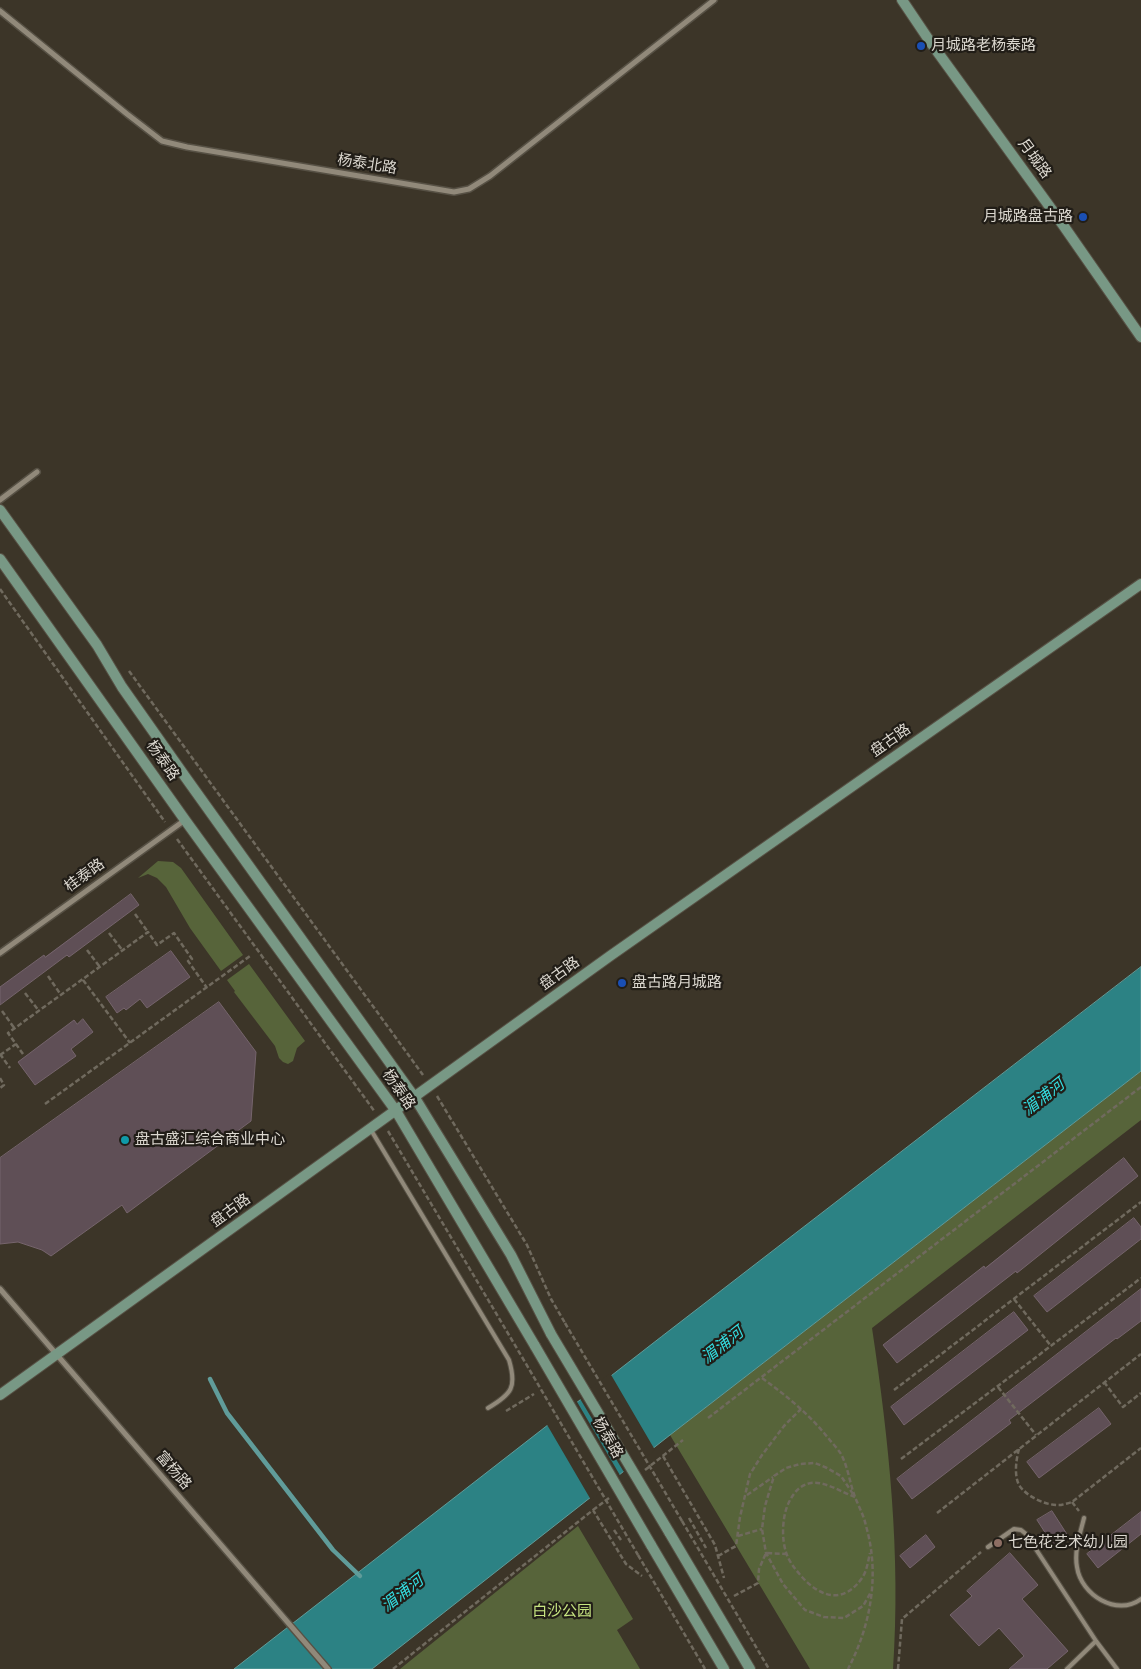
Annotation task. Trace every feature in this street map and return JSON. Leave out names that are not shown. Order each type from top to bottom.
[{"type":"main road","name":"月城路","points":[[902,0],[1141,337]]},
{"type":"main road","name":"杨泰路","points":[[0,510],[97,645],[122,686],[186,778],[415,1098],[511,1255],[551,1334],[750,1669]]},
{"type":"main road","name":"杨泰路","points":[[0,559],[185,820],[396,1111],[724,1669]]},
{"type":"main road","name":"盘古路","points":[[0,1395],[610,956],[1141,584]]},
{"type":"street","name":"杨泰北路","points":[[0,11],[162,141],[187,147],[454,192],[469,188],[490,176],[714,0]]},
{"type":"street","points":[[0,500],[37,472]]},
{"type":"street","name":"桂泰路","points":[[0,953],[185,820]]},
{"type":"street","name":"富杨路","points":[[0,1289],[328,1669]]},
{"type":"lane","points":[[371,1129],[509,1360],[512,1371],[512,1388],[505,1398],[488,1408]]},
{"type":"lane","points":[[1084,1518],[1077,1545],[1077,1568],[1086,1588],[1100,1601],[1118,1606],[1136,1603],[1141,1599]]},
{"type":"lane","points":[[988,1547],[1014,1529],[1022,1530],[1096,1641],[1117,1669]]},
{"type":"lane","points":[[1067,1669],[1096,1641]]},
{"type":"path","name":"杨泰路","points":[[0,588],[171,830],[382,1121],[705,1669]]},
{"type":"path","name":"杨泰路","points":[[124,666],[431,1086],[527,1245],[551,1299],[769,1669]]},
{"type":"path","points":[[135,914],[157,945],[174,933],[192,959],[188,961],[207,988]]},
{"type":"path","points":[[23,1054],[8,1034],[148,932]]},
{"type":"path","points":[[110,933],[123,951]]},
{"type":"path","points":[[87,950],[100,967]]},
{"type":"path","points":[[44,1104],[250,956]]},
{"type":"path","points":[[48,976],[61,995]]},
{"type":"path","points":[[83,980],[130,1043]]},
{"type":"path","points":[[25,993],[39,1011]]},
{"type":"path","points":[[2,1011],[15,1029]]},
{"type":"path","points":[[10,1068],[0,1054],[16,1044]]},
{"type":"path","points":[[0,1078],[4,1085],[0,1088]]},
{"type":"path","points":[[708,1418],[1141,1087]]},
{"type":"path","points":[[894,1390],[1141,1202]]},
{"type":"path","points":[[902,1459],[1141,1278]]},
{"type":"path","points":[[1014,1299],[1051,1346]]},
{"type":"path","points":[[937,1513],[1141,1354]]},
{"type":"path","points":[[762,1378],[818,1425],[841,1454],[866,1525],[871,1548],[873,1588],[866,1626],[857,1652],[848,1669]]},
{"type":"path","points":[[1104,1382],[1123,1407],[1141,1393]]},
{"type":"path","points":[[997,1387],[1036,1435]]},
{"type":"path","points":[[506,1411],[534,1394]]},
{"type":"path","points":[[718,1556],[736,1546],[750,1474],[784,1426],[801,1409]]},
{"type":"path","points":[[1019,1448],[1016,1462],[1018,1484],[1028,1494],[1043,1503],[1060,1505],[1072,1502],[1141,1448]]},
{"type":"path","points":[[663,1456],[716,1545],[724,1578]]},
{"type":"path","points":[[746,1496],[786,1468],[800,1464],[815,1463],[841,1476],[855,1497]]},
{"type":"path","points":[[774,1476],[765,1506],[762,1529],[766,1553],[783,1584],[806,1610],[824,1617],[844,1618],[863,1606],[873,1588]]},
{"type":"path","points":[[855,1497],[825,1484],[811,1483],[799,1488],[792,1496],[786,1508],[784,1536],[786,1554],[794,1568],[809,1585],[824,1594],[839,1596],[852,1590],[863,1577],[871,1548]]},
{"type":"path","points":[[393,1669],[593,1510],[626,1564],[642,1576]]},
{"type":"path","points":[[689,1518],[706,1548]]},
{"type":"path","points":[[738,1536],[762,1529]]},
{"type":"path","points":[[614,1530],[621,1540]]},
{"type":"path","points":[[898,1669],[902,1619],[988,1547]]},
{"type":"path","points":[[766,1553],[786,1554]]},
{"type":"path","points":[[734,1596],[758,1583],[759,1569],[766,1553]]},
{"type":"green space","points":[[158,861],[173,862],[181,868],[243,955],[221,971],[190,928],[166,887],[157,878],[148,874],[138,878]]},
{"type":"green space","points":[[249,964],[305,1041],[297,1048],[293,1061],[288,1064],[279,1058],[275,1046],[227,980]]},
{"type":"green space","points":[[1141,1071],[1141,1120],[872,1328],[884,1413],[892,1498],[895,1584],[893,1669],[810,1669],[670,1435]]},
{"type":"green space","name":"白沙公园","points":[[578,1526],[633,1619],[617,1630],[640,1669],[400,1669]]},
{"type":"water","name":"湄浦河","points":[[1141,967],[1141,1071],[670,1435],[372,1669],[234,1669],[661,1337]]},
{"type":"pier","points":[[610,1373],[655,1450],[625,1474],[579,1397]]},
{"type":"pier","points":[[576,1400],[621,1477],[591,1500],[546,1423]]},
{"type":"building","points":[[131,894],[139,905],[0,1005],[0,987],[44,955],[45,957]]},
{"type":"building","points":[[171,951],[190,977],[147,1008],[140,999],[126,1010],[124,1008],[117,1013],[106,997]]},
{"type":"building","name":"盘古盛汇综合商业中心","points":[[219,1002],[256,1052],[251,1121],[127,1213],[122,1205],[51,1256],[42,1250],[18,1242],[0,1244],[0,1158]]},
{"type":"building","points":[[83,1019],[93,1032],[71,1049],[76,1056],[35,1085],[18,1062],[74,1020],[77,1024]]},
{"type":"building","points":[[1124,1158],[1138,1176],[1017,1273],[1016,1271],[897,1363],[883,1345],[984,1266],[985,1268]]},
{"type":"building","points":[[1134,1218],[1141,1227],[1141,1239],[1047,1312],[1034,1296]]},
{"type":"building","points":[[1141,1289],[1141,1321],[1009,1420],[1011,1423],[912,1499],[897,1479]]},
{"type":"building","points":[[1014,1312],[1028,1330],[904,1425],[891,1407]]},
{"type":"building","points":[[1099,1408],[1111,1424],[1039,1478],[1027,1462]]},
{"type":"building","points":[[1052,1511],[1070,1539],[1055,1548],[1037,1520]]},
{"type":"building","points":[[1141,1512],[1141,1534],[1098,1568],[1087,1554]]},
{"type":"building","points":[[926,1535],[935,1547],[910,1568],[900,1556]]},
{"type":"building","points":[[1010,1553],[1038,1585],[1022,1599],[1068,1651],[1047,1669],[1009,1669],[1024,1656],[999,1628],[979,1646],[950,1615],[972,1596],[967,1591]]},
{"type":"waterway","points":[[210,1379],[227,1413],[333,1550],[360,1576]]},
{"type":"place","name":"月城路老杨泰路","points":[[921,46]]},
{"type":"place","name":"月城路盘古路","points":[[1083,217]]},
{"type":"place","name":"盘古路月城路","points":[[622,983]]},
{"type":"place","name":"盘古盛汇综合商业中心","points":[[125,1140]]},
{"type":"place","name":"七色花艺术幼儿园","points":[[998,1543]]}]
